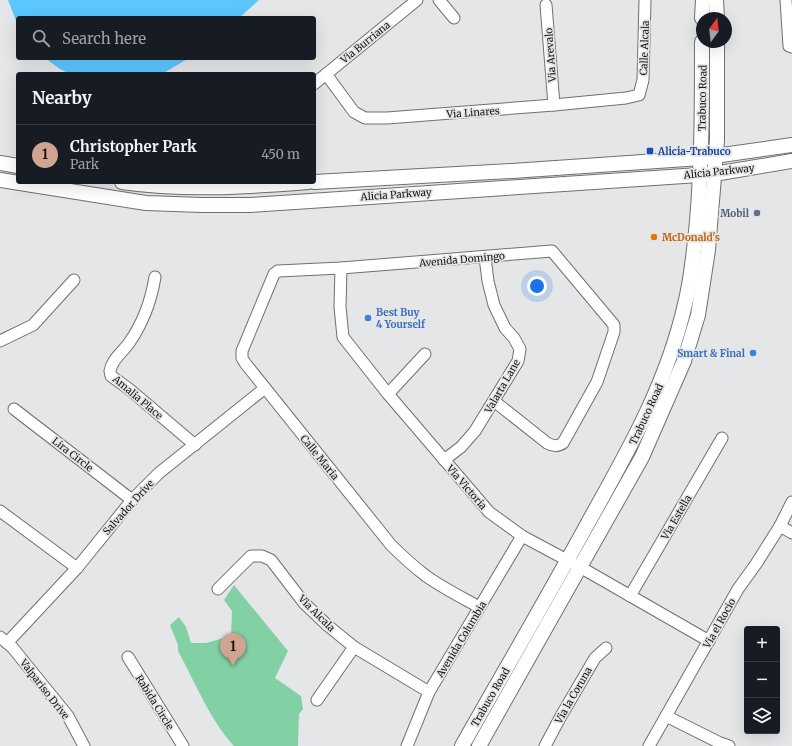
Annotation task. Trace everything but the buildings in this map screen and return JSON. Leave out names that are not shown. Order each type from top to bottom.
[{"type":"main road","points":[[702,0],[702,12]]},
{"type":"main road","points":[[716,0],[717,12]]},
{"type":"main road","name":"Trabuco Road","points":[[479,746],[642,457],[684,361],[698,315],[708,250],[708,157],[702,48]]},
{"type":"main road","name":"Trabuco Road","points":[[708,157],[717,140],[717,48]]},
{"type":"main road","name":"Alicia Parkway","points":[[316,182],[512,171],[708,157],[792,145]]},
{"type":"main road","name":"Alicia Parkway","points":[[25,184],[146,203],[202,206],[243,205],[708,174],[792,161]]},
{"type":"main road","points":[[0,163],[16,166]]},
{"type":"main road","points":[[0,172],[16,174]]},
{"type":"main road","name":"Trabuco Road","points":[[462,746],[638,434],[665,371],[685,304],[708,174]]},
{"type":"main road","name":"Alicia Parkway","points":[[0,180],[16,183]]},
{"type":"main road","points":[[134,184],[147,186],[202,188],[282,184]]},
{"type":"main road","points":[[314,184],[315,200]]},
{"type":"street","name":"Via Burriana","points":[[316,82],[417,0]]},
{"type":"street","points":[[439,0],[454,18]]},
{"type":"street","name":"Calle Alcala","points":[[639,95],[643,80],[645,0]]},
{"type":"street","points":[[786,0],[789,46],[792,47]]},
{"type":"street","name":"Via Arevalo","points":[[546,5],[554,105]]},
{"type":"street","name":"Via Linares","points":[[326,74],[354,112],[365,118],[387,118],[554,105],[626,98],[639,95]]},
{"type":"street","name":"Avenida Domingo","points":[[278,271],[342,268],[552,251],[613,322],[614,330],[597,382],[563,443],[557,446],[552,446],[547,443],[494,401]]},
{"type":"street","name":"Valarta Lane","points":[[444,460],[461,447],[475,432],[518,361],[520,349],[514,338],[505,328],[494,305],[488,282],[485,257]]},
{"type":"street","name":"Via Victoria","points":[[342,268],[340,307],[343,337],[388,394],[489,512],[522,536],[568,560],[709,641]]},
{"type":"street","name":"Calle Maria","points":[[278,271],[274,274],[242,351],[242,358],[391,545],[425,575],[479,607]]},
{"type":"street","name":"Amalia Place","points":[[155,277],[152,295],[139,329],[128,346],[114,360],[110,371],[111,376],[129,389],[195,445]]},
{"type":"street","points":[[0,340],[33,325],[74,280]]},
{"type":"street","points":[[388,394],[425,354]]},
{"type":"street","name":"Salvador Drive","points":[[3,640],[77,568],[132,500],[159,473],[265,388]]},
{"type":"street","name":"Lira Circle","points":[[14,409],[132,500]]},
{"type":"street","name":"Via Estella","points":[[630,596],[722,438]]},
{"type":"street","name":"Via el Rocio","points":[[649,746],[738,589],[780,526],[792,502]]},
{"type":"street","points":[[0,511],[77,568]]},
{"type":"street","points":[[780,526],[792,533]]},
{"type":"street","name":"Avenida Columbia","points":[[407,746],[429,692],[522,536]]},
{"type":"street","name":"Via Alcala","points":[[218,589],[251,556],[262,556],[271,560],[304,603],[327,625],[354,647],[429,692]]},
{"type":"street","name":"Valpariso Drive","points":[[3,640],[12,647],[68,716],[84,746]]},
{"type":"street","points":[[317,700],[354,647]]},
{"type":"street","name":"Via la Coruna","points":[[545,746],[596,658],[606,648]]},
{"type":"street","name":"Rabida Circle","points":[[128,657],[183,746]]},
{"type":"street","points":[[666,716],[729,746]]},
{"type":"green space","points":[[234,585],[288,651],[275,678],[301,696],[303,709],[299,714],[298,746],[234,746],[225,736],[210,713],[178,651],[178,645],[170,625],[179,617],[186,627],[191,643],[206,643],[231,636],[232,611],[224,600]]},
{"type":"water","points":[[8,0],[259,0],[241,16],[16,16],[16,21]]},
{"type":"water","points":[[48,60],[186,60],[165,72],[66,72]]},
{"type":"place","name":"Alicia-Trabuco","points":[[650,151]]},
{"type":"place","name":"Mobil","points":[[757,213]]},
{"type":"place","name":"McDonald's","points":[[654,237]]},
{"type":"place","name":"Best Buy 4 Yourself","points":[[368,318]]},
{"type":"place","name":"Smart & Final","points":[[753,353]]},
{"type":"place","name":"Christopher Park","points":[[233,666]]}]
